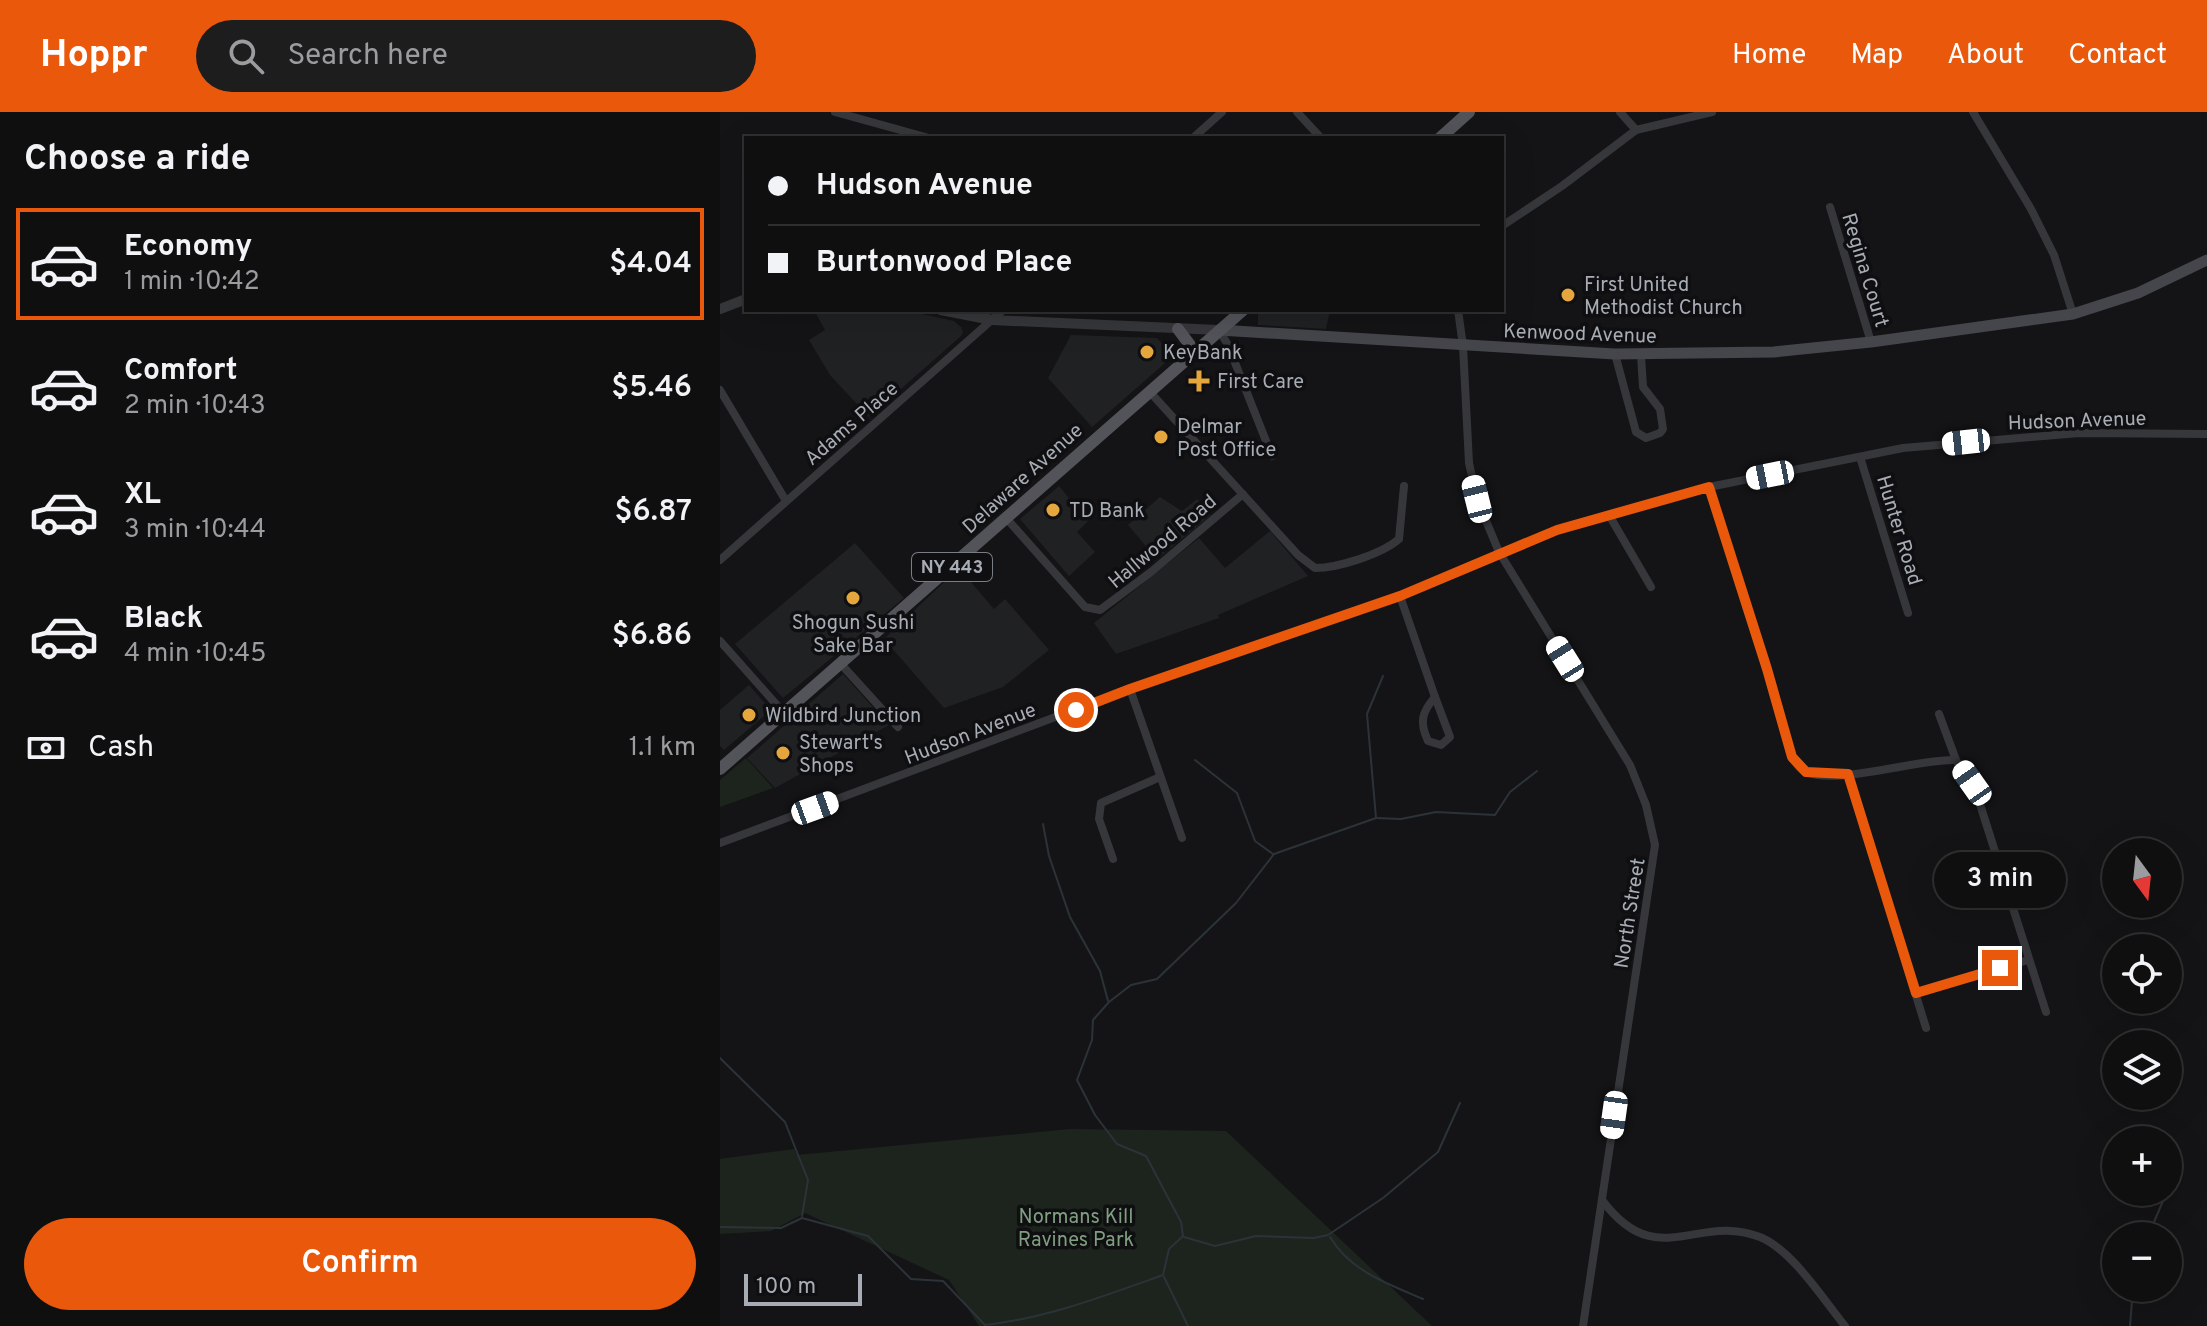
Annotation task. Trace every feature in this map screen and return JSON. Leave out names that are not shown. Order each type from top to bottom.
[{"type":"main road","points":[[1442,136],[1469,112]]},
{"type":"main road","name":"Kenwood Avenue","points":[[1219,330],[1615,354],[1774,352],[2073,314],[2138,293],[2207,260]]},
{"type":"main road","name":"Delaware Avenue","points":[[720,769],[1241,312]]},
{"type":"main road","points":[[1178,329],[1190,345],[1188,358]]},
{"type":"street","points":[[835,112],[922,136]]},
{"type":"street","points":[[1195,136],[1222,112]]},
{"type":"street","points":[[1297,112],[1319,136]]},
{"type":"street","points":[[1620,112],[1636,130]]},
{"type":"street","points":[[1504,225],[1636,130],[1712,112]]},
{"type":"street","points":[[1973,112],[2031,209],[2054,255],[2073,314]]},
{"type":"street","name":"Regina Court","points":[[1830,207],[1871,342]]},
{"type":"street","points":[[720,309],[744,300]]},
{"type":"street","name":"Kenwood Avenue","points":[[951,312],[992,320],[1013,316],[1219,330]]},
{"type":"street","name":"Adams Place","points":[[720,560],[1001,312]]},
{"type":"street","name":"North Street","points":[[1458,312],[1471,474],[1477,499],[1497,548],[1630,765],[1653,829],[1655,863],[1583,1326]]},
{"type":"street","points":[[1219,330],[1228,345],[1272,456]]},
{"type":"street","points":[[1615,354],[1636,432],[1646,438],[1663,429],[1660,409],[1643,387],[1641,355]]},
{"type":"street","points":[[720,390],[786,501]]},
{"type":"street","points":[[1149,391],[1308,564],[1324,568],[1377,552],[1399,539],[1402,533],[1404,486]]},
{"type":"street","name":"Hudson Avenue","points":[[720,843],[1130,689],[1400,596],[1459,572],[1497,548],[1709,487],[1903,448],[2044,434],[2207,434]]},
{"type":"street","name":"Hunter Road","points":[[1860,457],[1908,613]]},
{"type":"street","points":[[1709,487],[1792,757],[1806,772],[1848,774],[1956,760]]},
{"type":"street","name":"Hallwood Road","points":[[1007,519],[1085,607],[1100,610],[1151,572],[1243,494]]},
{"type":"street","points":[[1609,515],[1651,587]]},
{"type":"street","points":[[1400,596],[1450,737],[1441,745],[1428,741],[1421,727],[1424,710],[1435,697]]},
{"type":"street","points":[[720,641],[783,712]]},
{"type":"street","points":[[840,663],[898,727]]},
{"type":"street","points":[[1130,689],[1182,838]]},
{"type":"street","points":[[1939,714],[1956,760],[1978,798],[2046,1012]]},
{"type":"street","points":[[1848,774],[1926,1028]]},
{"type":"street","points":[[1113,859],[1099,819],[1101,803],[1160,777]]},
{"type":"street","points":[[1916,993],[2028,960]]},
{"type":"street","points":[[1602,1200],[1622,1223],[1647,1237],[1674,1239],[1730,1232],[1764,1238],[1782,1250],[1845,1326]]},
{"type":"shaded area","points":[[815,312],[912,312],[954,321],[963,332],[869,417],[830,375],[809,340],[825,330]]},
{"type":"shaded area","points":[[1258,312],[1330,312],[1326,329],[1258,325]]},
{"type":"shaded area","points":[[1071,335],[1157,338],[1173,356],[1092,427],[1048,378]]},
{"type":"shaded area","points":[[1059,486],[1088,521],[1077,532],[1095,552],[1069,576],[1020,519]]},
{"type":"shaded area","points":[[1160,497],[1182,511],[1197,499],[1211,515],[1157,559],[1128,525]]},
{"type":"shaded area","points":[[1270,531],[1308,576],[1218,615],[1219,618],[1116,654],[1094,623],[1199,538],[1225,568]]},
{"type":"shaded area","points":[[855,543],[904,598],[783,698],[735,644]]},
{"type":"shaded area","points":[[959,568],[994,609],[1005,599],[1049,650],[1003,687],[944,708],[884,639]]},
{"type":"shaded area","points":[[843,674],[889,725],[775,788],[747,758]]},
{"type":"shaded area","points":[[749,685],[771,710],[724,750],[720,746],[720,710]]},
{"type":"green space","points":[[746,758],[773,788],[720,807],[720,780]]},
{"type":"green space","name":"Normans Kill Ravines Park","points":[[1070,1129],[1226,1131],[1432,1326],[979,1326],[949,1280],[805,1213],[771,1231],[720,1234],[720,1159],[794,1149],[797,1155]]},
{"type":"waterway","points":[[985,1325],[1053,1312],[1163,1275],[1169,1249],[1183,1236],[1181,1222],[1146,1156],[1117,1144],[1095,1115],[1077,1080],[1092,1040],[1093,1020],[1109,1002],[1131,985],[1157,979],[1236,903],[1274,854],[1376,818],[1367,714],[1383,676]]},
{"type":"waterway","points":[[1195,760],[1237,793],[1255,841],[1273,854]]},
{"type":"waterway","points":[[1376,818],[1401,819],[1436,812],[1495,815],[1510,792],[1537,771]]},
{"type":"waterway","points":[[1043,824],[1049,856],[1070,917],[1100,971],[1108,1001]]},
{"type":"waterway","points":[[720,1058],[785,1122],[808,1180],[802,1216]]},
{"type":"waterway","points":[[1184,1237],[1215,1246],[1256,1236],[1314,1238],[1328,1235],[1383,1198],[1438,1152],[1460,1103]]},
{"type":"waterway","points":[[2154,1222],[2161,1206]]},
{"type":"waterway","points":[[720,1227],[781,1228],[802,1218],[868,1236],[911,1279],[943,1281],[985,1325]]},
{"type":"waterway","points":[[1330,1237],[1359,1268],[1423,1299]]},
{"type":"waterway","points":[[1164,1277],[1188,1326]]},
{"type":"waterway","points":[[2130,1326],[2132,1302]]},
{"type":"place","name":"First United Methodist Church","points":[[1568,295]]},
{"type":"place","name":"KeyBank","points":[[1147,352]]},
{"type":"place","name":"First Care","points":[[1199,381]]},
{"type":"place","name":"Delmar Post Office","points":[[1161,437]]},
{"type":"place","name":"TD Bank","points":[[1053,510]]},
{"type":"place","name":"Shogun Sushi Sake Bar","points":[[853,598]]},
{"type":"place","name":"Wildbird Junction","points":[[749,715]]},
{"type":"place","name":"Stewart's Shops","points":[[783,753]]},
{"type":"route","points":[[1076,710],[1400,596],[1557,530],[1709,487],[1792,757],[1806,772],[1848,774],[1916,993],[2000,968]]}]
